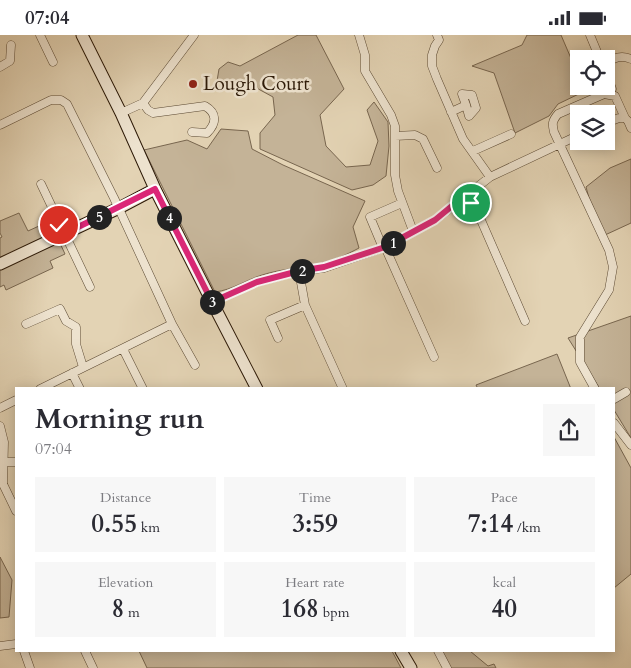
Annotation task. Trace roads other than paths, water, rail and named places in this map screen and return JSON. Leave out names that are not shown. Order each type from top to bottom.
[{"type":"main road","points":[[82,35],[121,113],[155,189],[256,387]]},
{"type":"main road","points":[[0,264],[155,189]]},
{"type":"main road","points":[[403,652],[411,668]]},
{"type":"street","points":[[40,35],[52,62]]},
{"type":"street","points":[[121,113],[142,103],[194,35]]},
{"type":"street","points":[[359,35],[365,55],[365,71],[391,115],[395,127],[396,175],[402,203],[413,231]]},
{"type":"street","points":[[437,35],[439,40],[432,55],[432,66],[463,139],[474,151],[490,177]]},
{"type":"street","points":[[590,35],[596,50]]},
{"type":"street","points":[[0,67],[10,61],[11,45]]},
{"type":"street","points":[[615,58],[631,59]]},
{"type":"street","points":[[594,387],[580,362],[580,337],[609,290],[613,267],[609,251],[552,124],[553,119],[558,114],[602,95]]},
{"type":"street","points":[[612,95],[616,96],[631,128]]},
{"type":"street","points":[[0,125],[51,100],[61,100],[68,105],[119,208],[172,324],[195,365]]},
{"type":"street","points":[[142,103],[148,110],[154,113],[205,106],[210,109],[214,113],[215,119],[211,129],[207,133],[192,132]]},
{"type":"street","points":[[451,112],[466,105]]},
{"type":"street","points":[[615,120],[625,118]]},
{"type":"street","points":[[474,151],[511,134]]},
{"type":"street","points":[[395,136],[415,135],[423,139],[437,168]]},
{"type":"street","points":[[212,302],[257,282],[299,271],[324,267],[384,247],[435,220],[490,177],[570,139]]},
{"type":"street","points":[[41,184],[90,287]]},
{"type":"street","points":[[464,196],[477,211],[525,321]]},
{"type":"street","points":[[402,203],[370,217],[434,357]]},
{"type":"street","points":[[299,271],[305,305],[342,387]]},
{"type":"street","points":[[278,338],[270,320],[305,305]]},
{"type":"street","points":[[26,324],[60,309],[66,321],[76,327],[76,345],[82,367]]},
{"type":"street","points":[[44,387],[172,324]]},
{"type":"street","points":[[123,349],[143,387]]},
{"type":"street","points":[[72,373],[79,387]]},
{"type":"street","points":[[615,398],[626,392]]},
{"type":"street","points":[[0,408],[15,400]]},
{"type":"street","points":[[615,424],[631,445]]},
{"type":"street","points":[[0,426],[4,442],[3,484],[15,509]]},
{"type":"street","points":[[4,462],[15,462]]},
{"type":"street","points":[[0,646],[15,644]]},
{"type":"street","points":[[24,652],[30,668]]},
{"type":"street","points":[[85,652],[93,668]]},
{"type":"street","points":[[439,652],[447,668]]},
{"type":"place","name":"Lough Court","points":[[193,84]]}]
